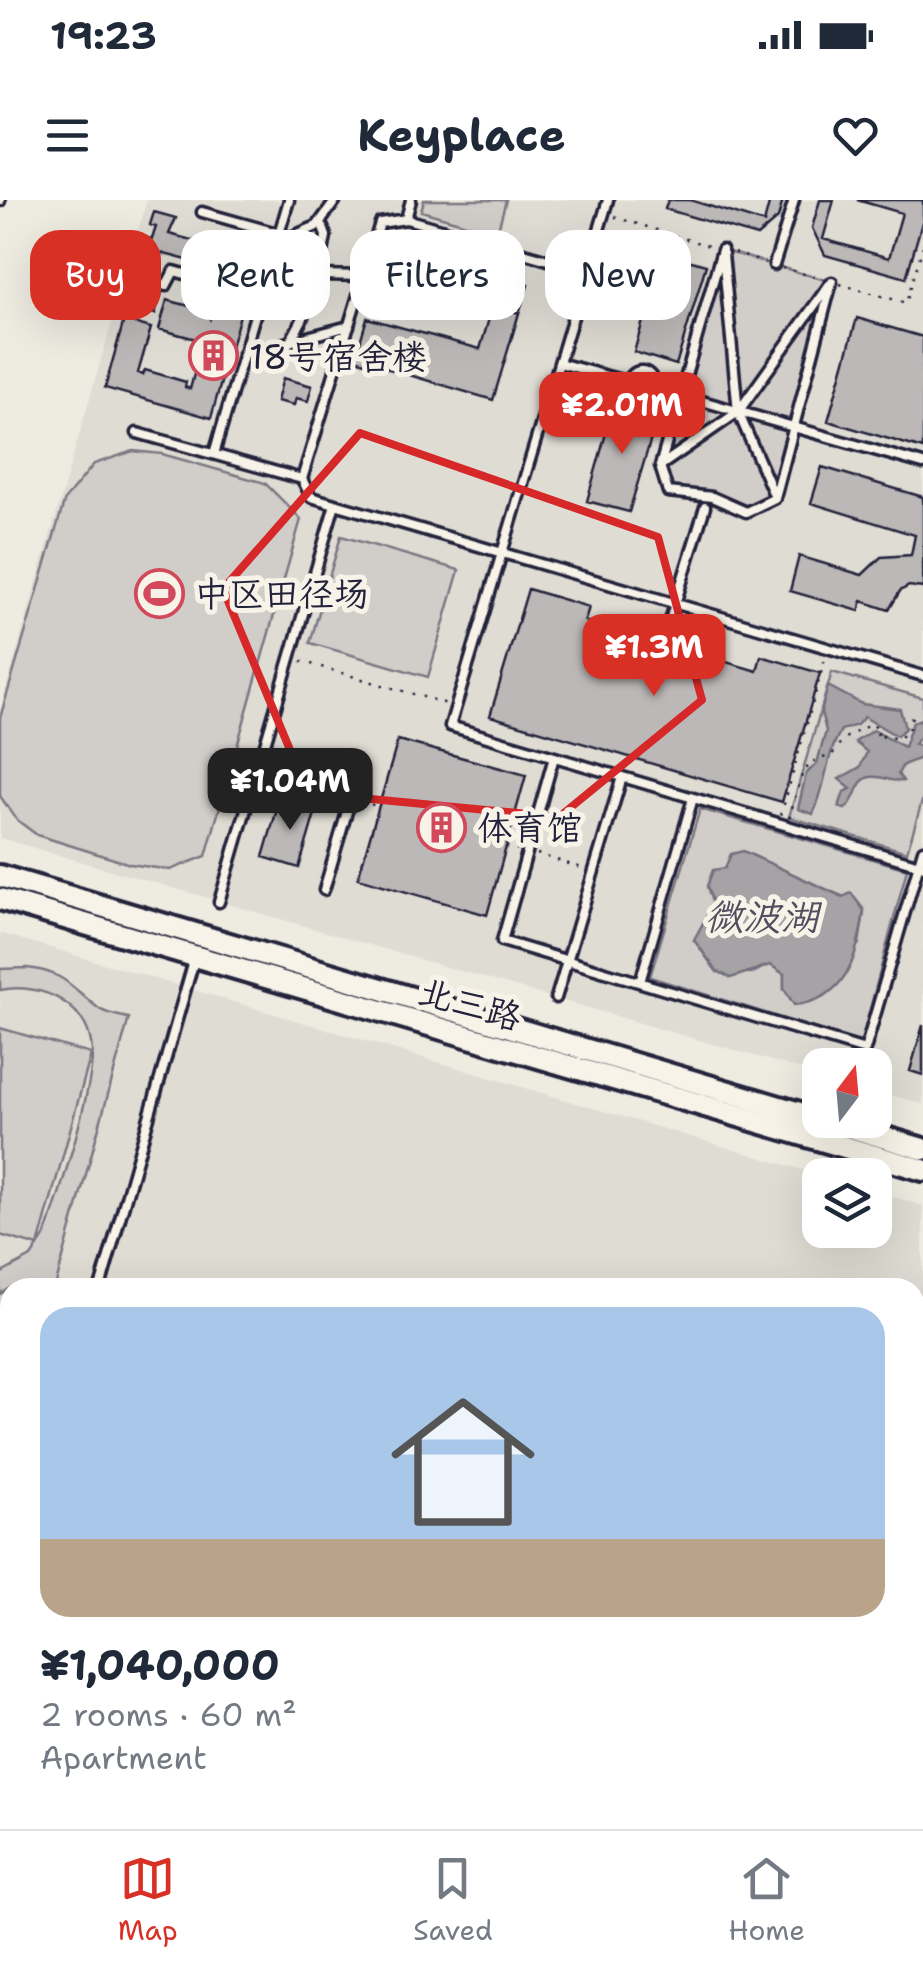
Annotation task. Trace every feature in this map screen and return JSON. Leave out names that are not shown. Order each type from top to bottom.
[{"type":"main road","name":"北三路","points":[[0,876],[802,1113]]},
{"type":"main road","name":"北三路","points":[[0,899],[923,1170]]},
{"type":"main road","name":"北三路","points":[[886,1138],[923,1149]]},
{"type":"lane","points":[[280,230],[289,200]]},
{"type":"lane","points":[[310,230],[321,222],[336,200]]},
{"type":"lane","points":[[406,219],[411,200]]},
{"type":"lane","points":[[599,230],[608,200]]},
{"type":"lane","points":[[774,265],[794,200]]},
{"type":"lane","points":[[202,212],[261,230]]},
{"type":"lane","points":[[378,230],[380,223],[406,219],[545,259]]},
{"type":"lane","points":[[321,222],[324,230]]},
{"type":"lane","points":[[722,250],[738,412],[775,498],[746,512],[712,498],[668,492],[660,466],[722,250]]},
{"type":"lane","points":[[161,284],[166,286],[174,272],[181,274]]},
{"type":"lane","points":[[660,466],[738,412],[832,282],[775,498]]},
{"type":"lane","points":[[214,454],[254,320]]},
{"type":"lane","points":[[290,342],[301,320]]},
{"type":"lane","points":[[351,320],[302,478],[310,497],[923,676]]},
{"type":"lane","points":[[572,320],[450,726],[921,865]]},
{"type":"lane","points":[[243,354],[349,326]]},
{"type":"lane","points":[[559,363],[629,382],[638,395],[652,388],[923,464]]},
{"type":"lane","points":[[629,382],[642,371],[652,379],[652,388]]},
{"type":"lane","points":[[137,434],[302,478]]},
{"type":"lane","points":[[219,902],[335,504]]},
{"type":"lane","points":[[663,643],[705,507]]},
{"type":"lane","points":[[554,757],[502,941],[865,1050],[923,850]]},
{"type":"lane","points":[[257,770],[351,798],[324,890]]},
{"type":"lane","points":[[556,998],[622,777]]},
{"type":"lane","points":[[640,982],[693,798]]},
{"type":"lane","points":[[103,1278],[195,957]]},
{"type":"path","points":[[783,824],[828,648]]},
{"type":"path","points":[[290,658],[456,706]]},
{"type":"path","points":[[783,824],[802,775],[812,762],[832,756],[843,739],[869,725],[877,727],[877,734],[883,731],[883,737],[900,738],[908,730],[913,713]]},
{"type":"path","points":[[351,798],[379,807]]},
{"type":"path","points":[[528,852],[594,871]]},
{"type":"highlighted area","points":[[360,433],[658,537],[702,700],[559,817],[308,793],[223,589]]},
{"type":"shaded area","points":[[147,200],[923,200],[923,1104],[892,1096],[892,1048],[802,1048],[802,1070],[0,838],[0,709],[112,320],[161,320],[161,230],[138,230]]},
{"type":"shaded area","points":[[424,200],[506,200],[498,230],[421,211]]},
{"type":"shaded area","points":[[722,250],[832,282],[775,498],[744,507],[668,492],[660,466]]},
{"type":"shaded area","name":"中区田径场","points":[[133,451],[162,454],[265,483],[301,519],[206,856],[170,870],[130,864],[37,835],[17,820],[0,796],[0,718],[65,499],[94,464]]},
{"type":"shaded area","points":[[341,536],[459,570],[428,677],[310,643]]},
{"type":"shaded area","points":[[832,672],[923,698],[923,798],[907,852],[789,817]]},
{"type":"shaded area","points":[[700,809],[907,869],[861,1043],[650,977]],"holes":[[[766,864],[844,897],[851,894],[864,911],[859,944],[784,989],[784,974],[770,964],[753,973],[717,972],[694,940],[713,905]]]},
{"type":"shaded area","points":[[0,933],[802,1170],[802,1248],[892,1248],[892,1196],[923,1206],[923,1278],[0,1278]]},
{"type":"shaded area","points":[[27,968],[59,977],[101,1010],[129,1018],[57,1278],[0,1278],[0,1274],[31,1257],[46,1234],[75,1141],[92,1051],[89,1035],[73,1009],[47,993],[16,988],[0,990],[0,969]]},
{"type":"shaded area","points":[[0,1028],[91,1054],[38,1246],[0,1235]]},
{"type":"water","points":[[828,686],[862,704],[900,709],[905,728],[897,736],[864,717],[857,725],[841,730],[813,814],[798,809],[806,774],[817,763],[826,731],[821,712]]},
{"type":"water","points":[[921,719],[923,734],[914,744],[923,748],[923,757],[903,765],[898,774],[903,781],[865,779],[849,805],[845,809],[839,807],[844,792],[851,789],[839,779],[860,767],[867,752],[855,742],[873,730],[904,747],[913,722]]},
{"type":"water","name":"微波湖","points":[[743,851],[843,897],[851,893],[864,910],[858,944],[847,973],[826,995],[794,1005],[784,989],[784,974],[770,965],[731,978],[717,971],[694,940],[713,905],[707,886],[713,870],[725,868],[731,854]]},
{"type":"building","points":[[668,200],[690,200],[764,223],[770,200],[783,200],[778,218],[757,236],[665,209]]},
{"type":"building","points":[[820,200],[834,200],[823,239],[889,258],[902,213],[857,200],[923,200],[923,219],[906,278],[825,255],[812,228]]},
{"type":"building","points":[[154,212],[176,218],[169,234],[181,237],[181,258],[161,253],[161,230],[150,225]]},
{"type":"building","points":[[691,261],[706,265],[691,315]]},
{"type":"building","name":"18号宿舍楼","points":[[167,300],[181,304],[181,320],[239,320],[211,418],[105,388],[124,320],[151,328],[138,373],[143,375],[145,370],[186,382],[185,387],[190,389],[203,341],[159,329]]},
{"type":"building","points":[[857,318],[923,337],[923,449],[828,421]]},
{"type":"building","points":[[366,320],[480,349],[489,320],[517,320],[493,400],[355,359]]},
{"type":"building","points":[[643,320],[690,320],[676,365],[634,352]]},
{"type":"building","points":[[283,378],[312,386],[308,401],[296,398],[294,405],[277,401]]},
{"type":"building","points":[[615,401],[658,415],[629,512],[587,501]]},
{"type":"building","points":[[822,467],[923,497],[923,588],[909,586],[900,591],[889,610],[862,601],[859,611],[790,591],[799,556],[862,575],[881,557],[911,555],[915,535],[811,503]]},
{"type":"building","points":[[528,589],[589,607],[585,621],[757,671],[761,656],[820,673],[782,802],[490,716]]},
{"type":"building","name":"体育馆","points":[[398,740],[526,775],[487,915],[358,878]]},
{"type":"building","points":[[280,799],[316,810],[299,868],[263,857]]},
{"type":"building","points":[[923,1025],[923,1075],[910,1071]]},
{"type":"place","name":"18号宿舍楼","points":[[214,356]]},
{"type":"place","name":"中区田径场","points":[[159,593]]},
{"type":"place","name":"体育馆","points":[[442,827]]}]
